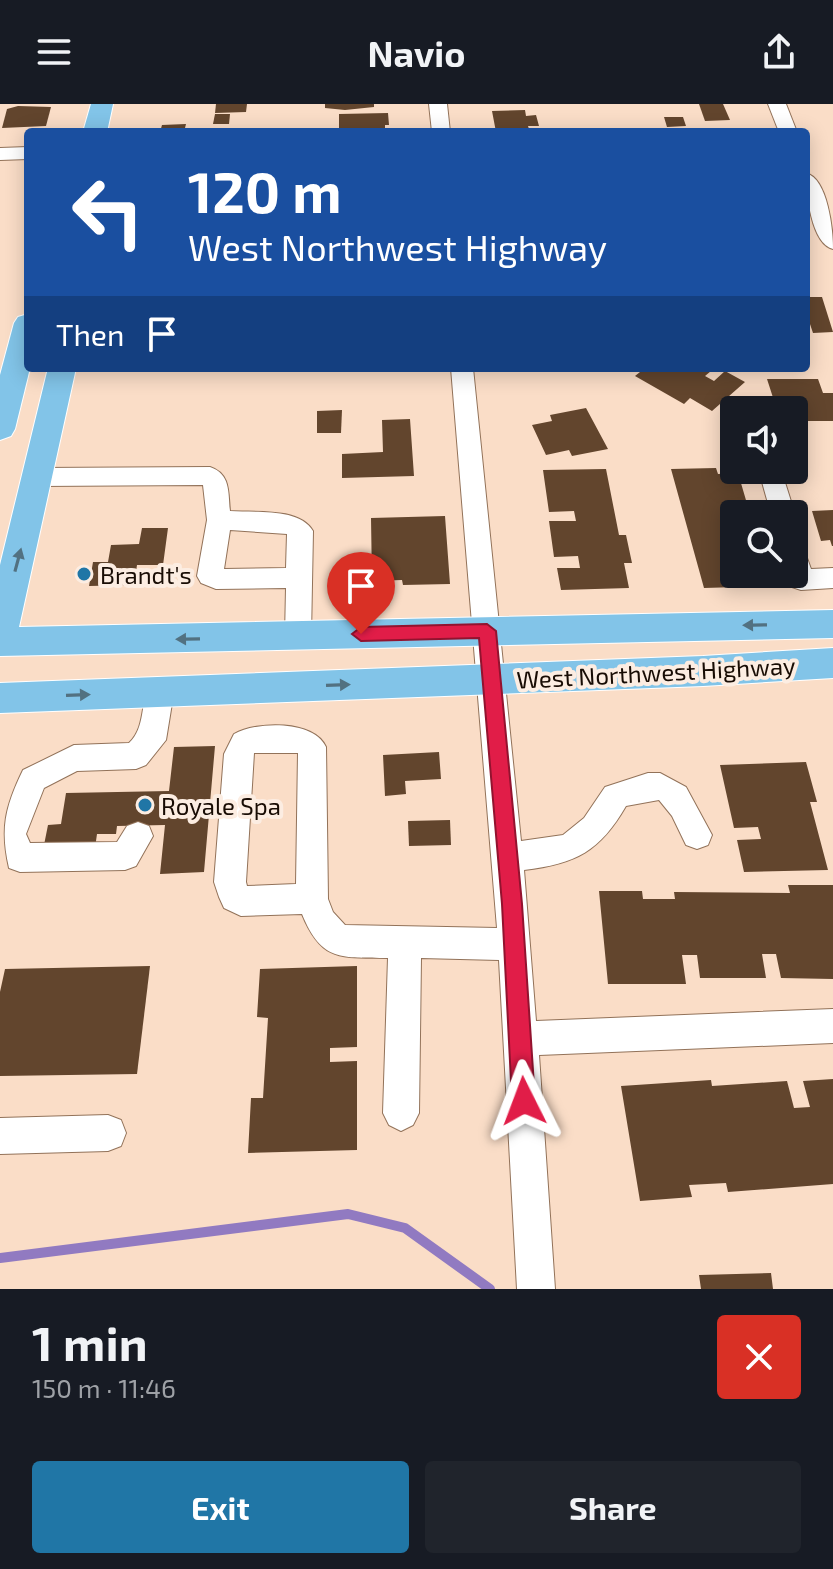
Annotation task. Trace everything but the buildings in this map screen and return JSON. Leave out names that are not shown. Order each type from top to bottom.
[{"type":"main road","points":[[96,128],[102,104]]},
{"type":"main road","points":[[0,429],[24,338]]},
{"type":"main road","points":[[0,639],[61,372]]},
{"type":"main road","name":"West Northwest Highway","points":[[0,639],[833,624]]},
{"type":"main road","name":"West Northwest Highway","points":[[0,698],[703,671],[833,663]]},
{"type":"street","points":[[438,104],[441,128]]},
{"type":"street","points":[[777,104],[786,128]]},
{"type":"street","points":[[0,154],[24,153]]},
{"type":"street","points":[[810,188],[833,193]]},
{"type":"street","points":[[810,192],[833,243]]},
{"type":"street","points":[[462,372],[508,857],[536,1289]]},
{"type":"street","points":[[39,477],[210,476],[215,481],[219,520],[210,576],[216,579],[299,578]]},
{"type":"street","points":[[219,520],[293,525],[300,531],[298,636]]},
{"type":"street","points":[[808,580],[833,578]]},
{"type":"street","points":[[138,836],[125,856],[20,858],[5,834],[33,779],[74,758],[136,756],[152,740],[160,691]]},
{"type":"street","points":[[312,899],[241,901],[230,891],[239,754],[249,740],[301,740],[312,747],[312,899],[322,923],[338,941],[514,944]]},
{"type":"street","points":[[508,857],[559,852],[582,839],[602,821],[616,796],[638,788],[661,787],[678,795],[697,835]]},
{"type":"street","points":[[401,1113],[405,943]]},
{"type":"street","points":[[520,1039],[833,1026]]},
{"type":"street","points":[[0,1136],[108,1133]]},
{"type":"waterway","points":[[0,1258],[348,1214],[405,1228],[490,1289]]},
{"type":"place","name":"Brandt's","points":[[84,574]]},
{"type":"place","name":"Royale Spa","points":[[145,805]]},
{"type":"route","points":[[361,634],[487,631],[512,904],[524,1101]]}]
